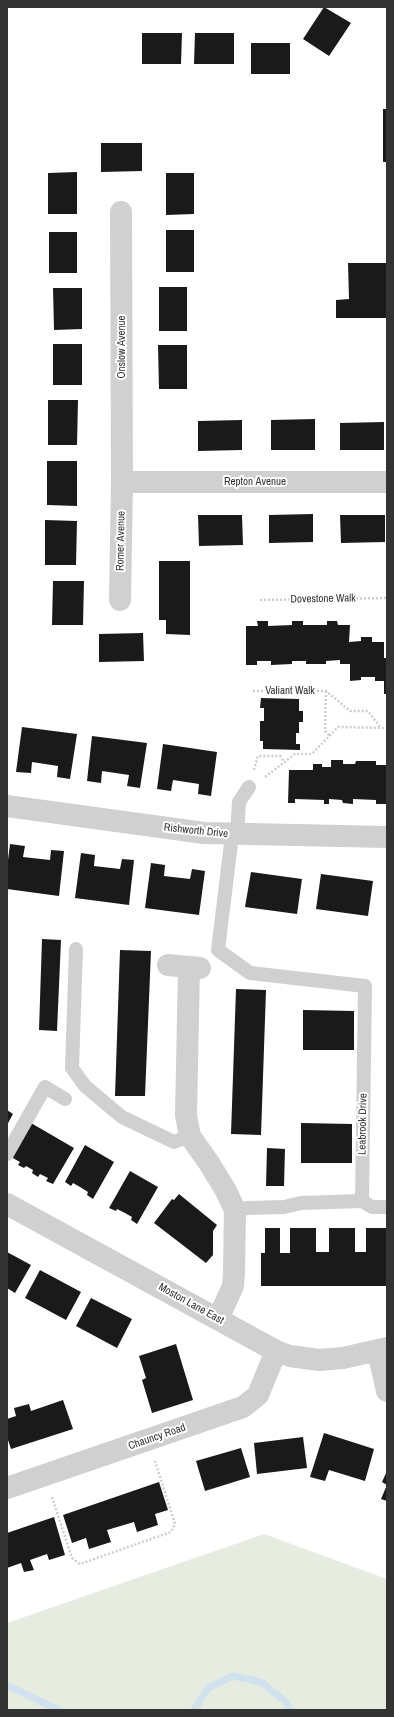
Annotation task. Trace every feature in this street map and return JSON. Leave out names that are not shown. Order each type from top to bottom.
[{"type":"street","name":"Onslow Avenue","points":[[121,212],[122,482]]},
{"type":"street","name":"Repton Avenue","points":[[122,482],[387,482]]},
{"type":"street","name":"Romer Avenue","points":[[120,600],[122,482]]},
{"type":"street","name":"Rishworth Drive","points":[[7,806],[204,833],[234,835],[387,837]]},
{"type":"street","points":[[168,965],[195,967],[186,1115],[190,1136],[209,1162],[225,1189],[235,1210],[233,1286],[218,1319]]},
{"type":"street","name":"Moston Lane East","points":[[7,1204],[276,1351],[290,1356],[318,1360],[343,1358],[383,1349]]},
{"type":"street","points":[[383,1349],[387,1391]]},
{"type":"street","name":"Chauncy Road","points":[[7,1488],[243,1407],[258,1395],[276,1351]]},
{"type":"lane","points":[[234,835],[238,802],[249,787]]},
{"type":"lane","name":"Leabrook Drive","points":[[234,835],[218,950],[250,973],[365,986],[362,1202]]},
{"type":"lane","points":[[76,949],[72,1068],[85,1086],[122,1117],[174,1142],[190,1136]]},
{"type":"lane","points":[[7,1154],[45,1087],[65,1099]]},
{"type":"lane","points":[[235,1210],[248,1208],[284,1207],[301,1203],[362,1202],[372,1207],[387,1206]]},
{"type":"path","name":"Dovestone Walk","points":[[260,600],[387,598]]},
{"type":"path","name":"Valiant Walk","points":[[253,691],[326,691],[350,710],[368,711],[380,728]]},
{"type":"path","name":"Valiant Walk","points":[[326,691],[326,731],[330,736]]},
{"type":"path","points":[[249,787],[261,781],[295,754],[312,754],[338,727],[387,728]]},
{"type":"path","points":[[258,756],[280,756],[284,762]]},
{"type":"path","points":[[50,1491],[72,1558],[80,1564],[171,1532],[175,1524],[153,1456]]},
{"type":"shaded area","points":[[264,1534],[387,1579],[387,1710],[7,1710],[7,1623]]},
{"type":"building","points":[[324,7],[351,23],[329,56],[303,39]]},
{"type":"building","points":[[142,33],[182,33],[181,64],[142,64]]},
{"type":"building","points":[[195,33],[234,33],[234,64],[194,64]]},
{"type":"building","points":[[251,43],[290,43],[290,74],[251,74]]},
{"type":"building","points":[[383,109],[387,109],[387,162],[383,162]]},
{"type":"building","points":[[101,143],[142,143],[142,171],[101,172]]},
{"type":"building","points":[[77,172],[77,214],[48,214],[48,173]]},
{"type":"building","points":[[166,173],[194,173],[194,214],[166,215]]},
{"type":"building","points":[[166,230],[194,230],[194,272],[166,272]]},
{"type":"building","points":[[49,232],[77,232],[77,273],[49,273]]},
{"type":"building","points":[[348,263],[387,263],[386,318],[336,318],[336,300],[349,299]]},
{"type":"building","points":[[159,287],[187,287],[187,331],[159,331]]},
{"type":"building","points":[[53,288],[82,288],[82,329],[54,330]]},
{"type":"building","points":[[53,344],[82,344],[82,385],[53,385]]},
{"type":"building","points":[[158,345],[187,345],[187,389],[159,389]]},
{"type":"building","points":[[48,400],[78,400],[77,445],[48,445]]},
{"type":"building","points":[[315,419],[315,450],[271,450],[271,420]]},
{"type":"building","points":[[242,420],[242,450],[198,451],[198,421]]},
{"type":"building","points":[[384,422],[384,450],[340,450],[340,423]]},
{"type":"building","points":[[47,461],[77,461],[77,506],[47,505]]},
{"type":"building","points":[[313,514],[313,542],[269,543],[269,515]]},
{"type":"building","points":[[198,515],[242,515],[243,545],[199,546]]},
{"type":"building","points":[[340,515],[385,515],[385,542],[341,543]]},
{"type":"building","points":[[45,520],[77,521],[76,565],[45,565]]},
{"type":"building","points":[[159,561],[190,561],[190,635],[166,634],[166,620],[159,620]]},
{"type":"building","points":[[53,581],[84,581],[83,625],[52,625]]},
{"type":"building","points":[[257,621],[268,621],[268,626],[292,625],[292,621],[303,621],[303,625],[327,625],[327,621],[337,621],[338,625],[350,625],[349,642],[361,641],[361,637],[372,637],[372,642],[384,642],[384,658],[387,658],[387,694],[384,694],[384,681],[375,681],[375,677],[361,677],[361,680],[350,681],[350,664],[340,664],[340,660],[326,661],[326,664],[306,664],[306,661],[292,661],[292,664],[271,665],[271,661],[257,661],[257,665],[246,665],[246,626],[258,626]]},
{"type":"building","points":[[143,633],[144,661],[99,662],[99,634]]},
{"type":"building","points":[[261,698],[299,699],[299,711],[303,711],[303,722],[299,722],[299,733],[296,733],[296,744],[300,744],[300,750],[263,749],[263,741],[260,741],[260,721],[264,721],[264,708],[260,708]]},
{"type":"building","points":[[22,727],[77,734],[70,779],[57,777],[58,766],[32,762],[31,773],[16,772]]},
{"type":"building","points":[[92,736],[147,743],[140,788],[127,786],[129,775],[102,771],[101,783],[87,781]]},
{"type":"building","points":[[163,744],[217,752],[211,796],[198,794],[199,784],[173,780],[171,791],[157,789]]},
{"type":"building","points":[[331,760],[343,760],[343,764],[355,764],[356,761],[376,761],[376,765],[387,765],[387,804],[376,804],[376,800],[353,799],[353,804],[343,803],[342,800],[329,799],[329,804],[324,804],[324,800],[295,799],[295,803],[288,803],[289,770],[313,770],[313,764],[322,764],[322,767],[331,767]]},
{"type":"building","points":[[10,844],[25,846],[23,857],[50,860],[51,850],[64,851],[59,896],[7,889],[7,868]]},
{"type":"building","points":[[81,853],[95,855],[94,866],[120,869],[122,859],[134,860],[129,905],[75,898]]},
{"type":"building","points":[[151,863],[165,865],[164,876],[190,879],[192,869],[205,871],[199,915],[145,908]]},
{"type":"building","points":[[251,872],[302,879],[297,914],[245,907]]},
{"type":"building","points":[[321,874],[373,881],[368,916],[316,909]]},
{"type":"building","points":[[42,939],[61,940],[57,1031],[39,1030]]},
{"type":"building","points":[[120,950],[151,951],[145,1096],[115,1096]]},
{"type":"building","points":[[236,989],[266,990],[261,1135],[231,1134]]},
{"type":"building","points":[[303,1010],[354,1011],[354,1050],[303,1050]]},
{"type":"building","points":[[7,1110],[13,1114],[7,1125]]},
{"type":"building","points":[[31,1123],[74,1148],[53,1184],[46,1181],[48,1178],[40,1174],[38,1177],[32,1173],[33,1170],[26,1166],[24,1168],[18,1165],[20,1162],[11,1157]]},
{"type":"building","points":[[301,1123],[352,1124],[352,1163],[301,1163]]},
{"type":"building","points":[[85,1145],[114,1162],[93,1199],[87,1195],[88,1192],[80,1187],[73,1183],[71,1186],[65,1182]]},
{"type":"building","points":[[267,1148],[285,1149],[284,1186],[266,1186]]},
{"type":"building","points":[[130,1171],[158,1187],[137,1224],[131,1220],[132,1217],[125,1213],[117,1209],[116,1211],[109,1208]]},
{"type":"building","points":[[179,1194],[217,1225],[213,1231],[213,1255],[206,1263],[154,1223],[172,1199],[174,1200]]},
{"type":"building","points":[[265,1228],[280,1228],[280,1253],[290,1253],[290,1228],[316,1228],[316,1252],[329,1252],[329,1228],[355,1228],[355,1252],[366,1252],[366,1228],[387,1228],[387,1286],[261,1286],[261,1253],[265,1253]]},
{"type":"building","points":[[7,1252],[31,1265],[15,1293],[7,1288]]},
{"type":"building","points":[[40,1270],[81,1292],[66,1320],[25,1298]]},
{"type":"building","points":[[91,1298],[132,1319],[117,1348],[76,1326]]},
{"type":"building","points":[[176,1344],[193,1400],[152,1413],[142,1380],[146,1378],[139,1356]]},
{"type":"building","points":[[63,1400],[73,1429],[11,1449],[7,1437],[7,1419],[16,1416],[14,1408],[29,1404],[31,1411]]},
{"type":"building","points":[[324,1433],[374,1449],[365,1481],[329,1470],[325,1481],[310,1477]]},
{"type":"building","points":[[303,1437],[307,1468],[257,1474],[254,1443]]},
{"type":"building","points":[[241,1448],[250,1477],[205,1491],[196,1461]]},
{"type":"building","points":[[387,1471],[387,1485],[382,1482]]},
{"type":"building","points":[[159,1482],[168,1510],[155,1514],[158,1525],[137,1532],[134,1522],[107,1530],[111,1542],[89,1549],[86,1538],[72,1543],[63,1515]]},
{"type":"building","points":[[387,1485],[387,1501],[381,1499]]},
{"type":"building","points":[[54,1517],[65,1555],[49,1560],[47,1554],[30,1560],[34,1570],[24,1572],[21,1563],[7,1568],[7,1533]]},
{"type":"waterway","points":[[194,1710],[208,1688],[233,1676],[261,1682],[286,1702],[290,1710]]},
{"type":"waterway","points":[[7,1685],[58,1710]]}]
